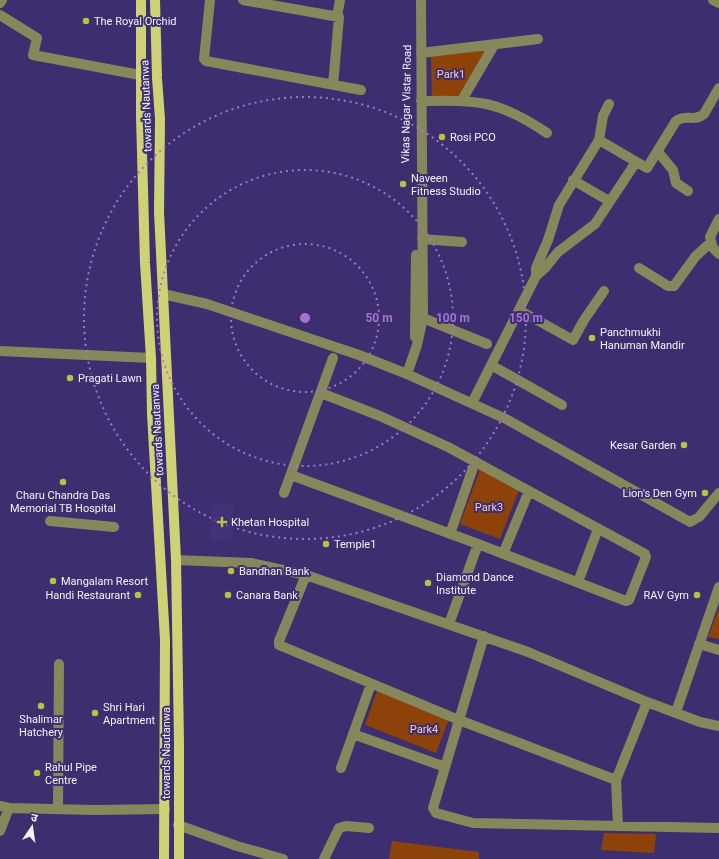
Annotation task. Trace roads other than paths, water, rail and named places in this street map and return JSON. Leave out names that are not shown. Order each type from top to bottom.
[{"type":"main road","points":[[140,0],[140,75],[145,263],[151,358],[152,414],[166,640],[164,859]]},
{"type":"main road","name":"towards Nautanwa","points":[[155,0],[156,78],[160,119],[159,212],[176,560],[179,859]]},
{"type":"street","points":[[210,0],[205,60],[361,90]]},
{"type":"street","points":[[243,0],[337,16]]},
{"type":"street","points":[[333,85],[340,19],[337,16],[340,0]]},
{"type":"street","points":[[407,374],[423,318],[420,0]]},
{"type":"street","name":"Vikas Nagar Vistar Road","points":[[414,353],[420,0]]},
{"type":"street","points":[[713,0],[719,2]]},
{"type":"street","points":[[0,15],[36,38],[33,55],[140,75]]},
{"type":"street","points":[[421,53],[538,39]]},
{"type":"street","points":[[462,100],[494,45]]},
{"type":"street","points":[[599,140],[647,168],[676,120],[683,117],[696,119],[700,118],[704,114],[719,88]]},
{"type":"street","points":[[421,101],[462,100],[498,106],[519,115],[547,133]]},
{"type":"street","points":[[536,276],[536,268],[548,240],[559,205],[599,140],[604,114],[609,104]]},
{"type":"street","points":[[658,152],[673,170],[676,183],[688,191]]},
{"type":"street","points":[[472,403],[536,276],[546,267],[558,252],[595,224],[636,162]]},
{"type":"street","points":[[574,180],[610,201]]},
{"type":"street","points":[[719,219],[711,233],[710,243],[719,254]]},
{"type":"street","points":[[422,239],[462,242]]},
{"type":"street","points":[[639,268],[668,286],[674,286],[695,257],[710,243]]},
{"type":"street","points":[[519,310],[573,340],[584,320],[604,291]]},
{"type":"street","points":[[163,294],[207,304],[359,355],[407,374],[506,419],[690,522],[699,517],[719,493]]},
{"type":"street","points":[[423,318],[487,344]]},
{"type":"street","points":[[0,351],[151,358]]},
{"type":"street","points":[[284,493],[333,358]]},
{"type":"street","points":[[491,366],[562,405]]},
{"type":"street","points":[[291,475],[628,601],[646,557],[645,554],[475,462],[411,430],[321,392]]},
{"type":"street","points":[[450,534],[475,462]]},
{"type":"street","points":[[503,554],[529,491]]},
{"type":"street","points":[[50,521],[114,527]]},
{"type":"street","points":[[578,582],[598,529]]},
{"type":"street","points":[[449,624],[478,544]]},
{"type":"street","points":[[176,560],[252,563],[306,575],[528,652],[647,702],[700,722],[719,726]]},
{"type":"street","points":[[306,575],[279,641],[279,645],[459,720],[616,780]]},
{"type":"street","points":[[676,712],[719,587]]},
{"type":"street","points":[[484,636],[433,808],[436,813],[473,823],[719,828]]},
{"type":"street","points":[[699,644],[719,650]]},
{"type":"street","points":[[58,809],[59,664]]},
{"type":"street","points":[[341,768],[371,684]]},
{"type":"street","points":[[618,826],[616,780],[647,702]]},
{"type":"street","points":[[353,734],[445,767]]},
{"type":"street","points":[[0,831],[5,807],[58,809],[165,809]]},
{"type":"street","points":[[178,825],[236,846],[283,859]]},
{"type":"street","points":[[324,859],[339,828],[346,826],[369,828]]},
{"type":"place","name":"The Royal Orchid","points":[[86,21]]},
{"type":"place","name":"Rosi PCO","points":[[442,137]]},
{"type":"place","name":"Naveen Fitness Studio","points":[[403,184]]},
{"type":"place","name":"Panchmukhi Hanuman Mandir","points":[[592,338]]},
{"type":"place","name":"Pragati Lawn","points":[[70,378]]},
{"type":"place","name":"Kesar Garden","points":[[684,445]]},
{"type":"place","name":"Charu Chandra Das Memorial TB Hospital","points":[[63,482]]},
{"type":"place","name":"Lion's Den Gym","points":[[705,493]]},
{"type":"place","name":"Khetan Hospital","points":[[222,522]]},
{"type":"place","name":"Temple1","points":[[326,544]]},
{"type":"place","name":"Bandhan Bank","points":[[231,571]]},
{"type":"place","name":"Mangalam Resort","points":[[53,581]]},
{"type":"place","name":"Diamond Dance Institute","points":[[428,583]]},
{"type":"place","name":"Handi Restaurant","points":[[138,595]]},
{"type":"place","name":"Canara Bank","points":[[228,595]]},
{"type":"place","name":"RAV Gym","points":[[697,595]]},
{"type":"place","name":"Shalimar Hatchery","points":[[41,706]]},
{"type":"place","name":"Shri Hari Apartment","points":[[95,713]]},
{"type":"place","name":"Rahul Pipe Centre","points":[[37,773]]},
{"type":"park label","name":"Park1","points":[[451,74]]},
{"type":"park label","name":"Park3","points":[[489,507]]},
{"type":"park label","name":"Park4","points":[[424,729]]}]
